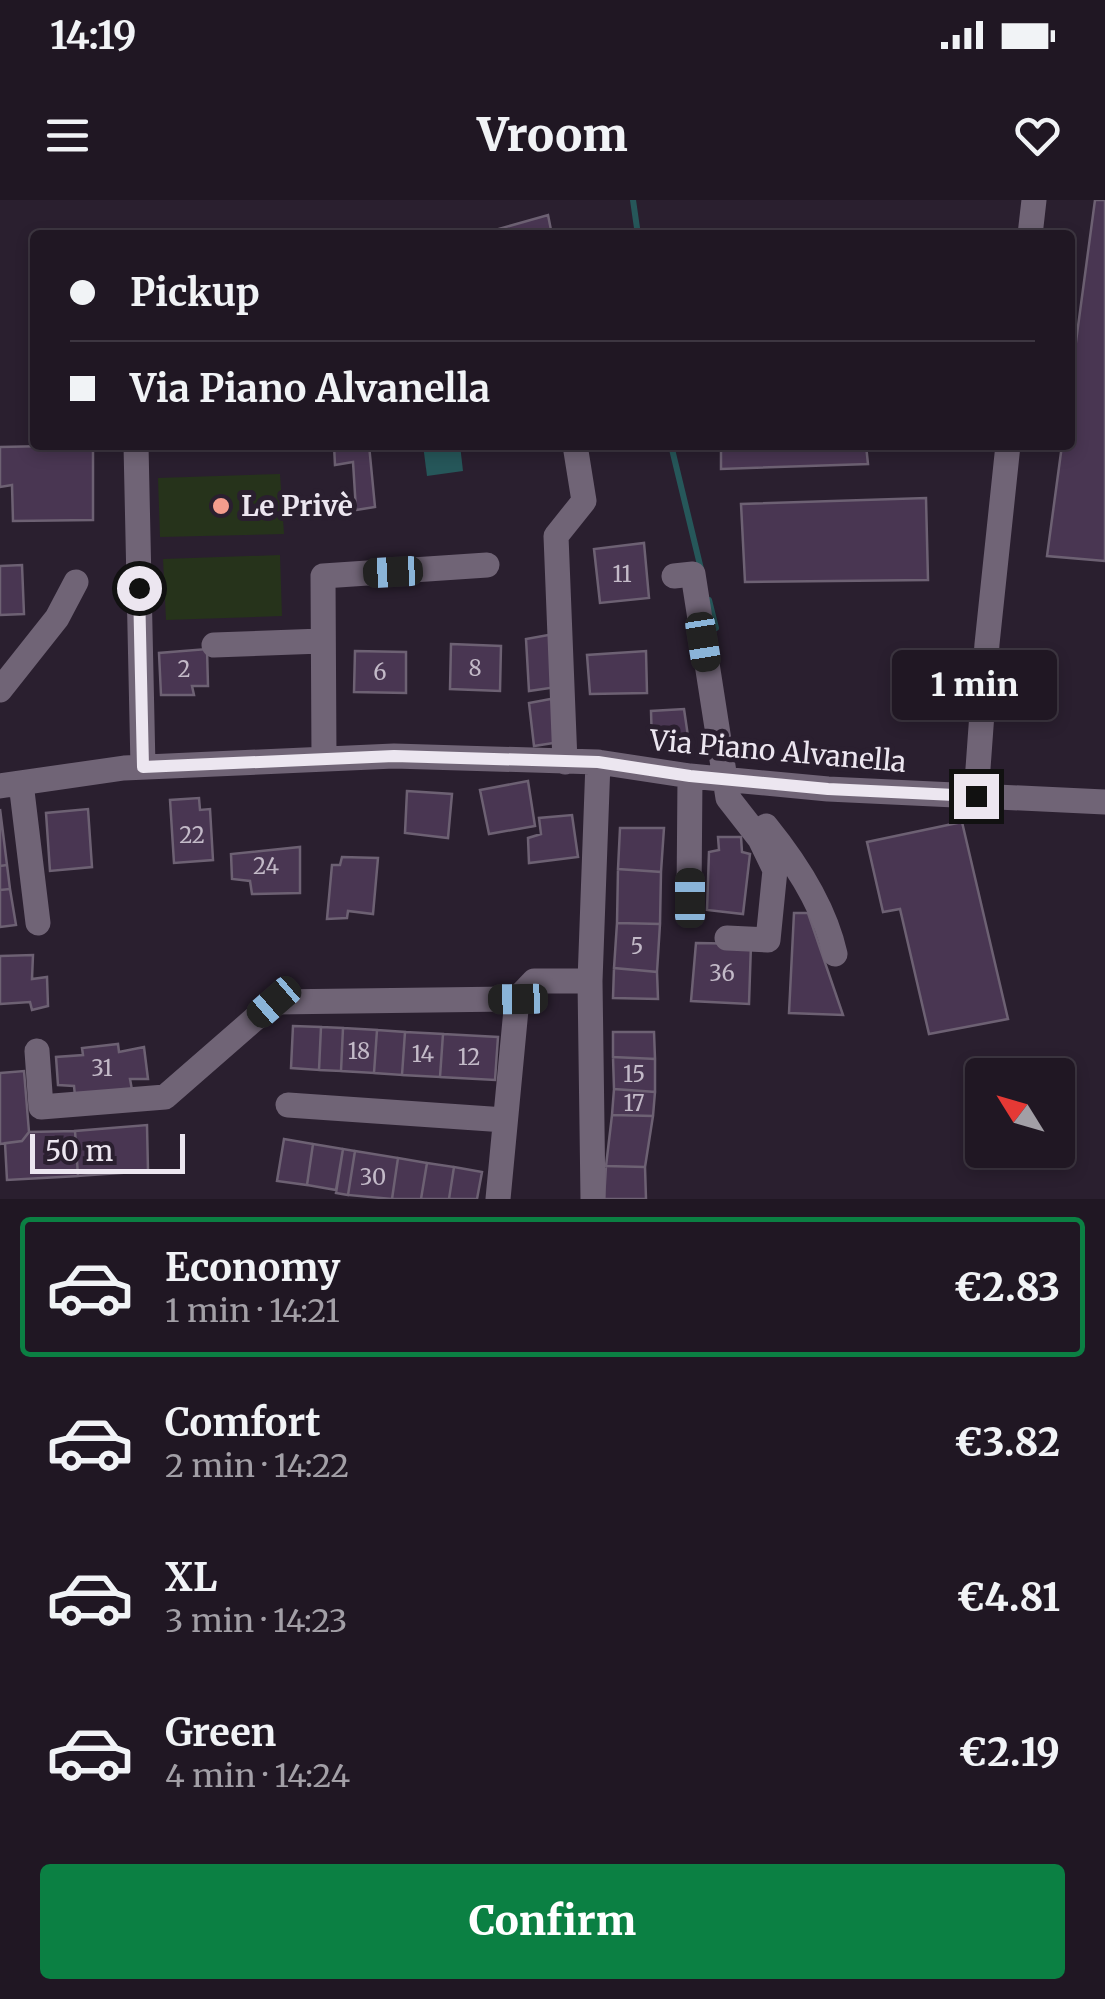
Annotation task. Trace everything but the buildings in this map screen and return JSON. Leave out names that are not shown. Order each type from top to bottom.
[{"type":"street","points":[[1031,230],[1034,200]]},
{"type":"street","points":[[136,450],[143,767]]},
{"type":"street","points":[[565,762],[556,536],[584,501],[576,450]]},
{"type":"street","points":[[976,796],[986,644],[1007,450]]},
{"type":"street","points":[[324,759],[324,576],[487,565]]},
{"type":"street","points":[[674,576],[693,574],[731,778],[728,798],[760,839],[775,870],[768,940],[727,938]]},
{"type":"street","points":[[0,690],[57,618],[76,582]]},
{"type":"street","points":[[214,645],[322,640]]},
{"type":"street","name":"Via Piano Alvanella","points":[[38,924],[10,785],[143,767],[394,756],[598,762],[690,776],[828,789],[1105,802]]},
{"type":"street","points":[[593,1199],[590,981],[598,762]]},
{"type":"street","points":[[690,776],[690,898]]},
{"type":"street","points":[[731,778],[781,844],[828,924],[835,954]]},
{"type":"street","points":[[498,1199],[518,999],[534,981],[590,981]]},
{"type":"street","points":[[36,1051],[41,1107],[164,1097],[274,1002],[518,999]]},
{"type":"street","points":[[288,1105],[506,1120]]},
{"type":"shaded area","name":"Le Privè","points":[[424,450],[461,450],[463,471],[427,476]]},
{"type":"shaded area","name":"Le Privè","points":[[280,474],[284,534],[160,537],[158,478]]},
{"type":"shaded area","name":"Le Privè","points":[[280,555],[282,616],[166,620],[163,559]]},
{"type":"waterway","points":[[633,200],[637,230]]},
{"type":"waterway","points":[[672,450],[701,569]]},
{"type":"waterway","points":[[709,600],[716,628]]},
{"type":"place","name":"Le Privè","points":[[221,506]]},
{"type":"route","points":[[139,588],[143,767],[394,756],[598,762],[690,776],[828,789],[976,796]]}]
